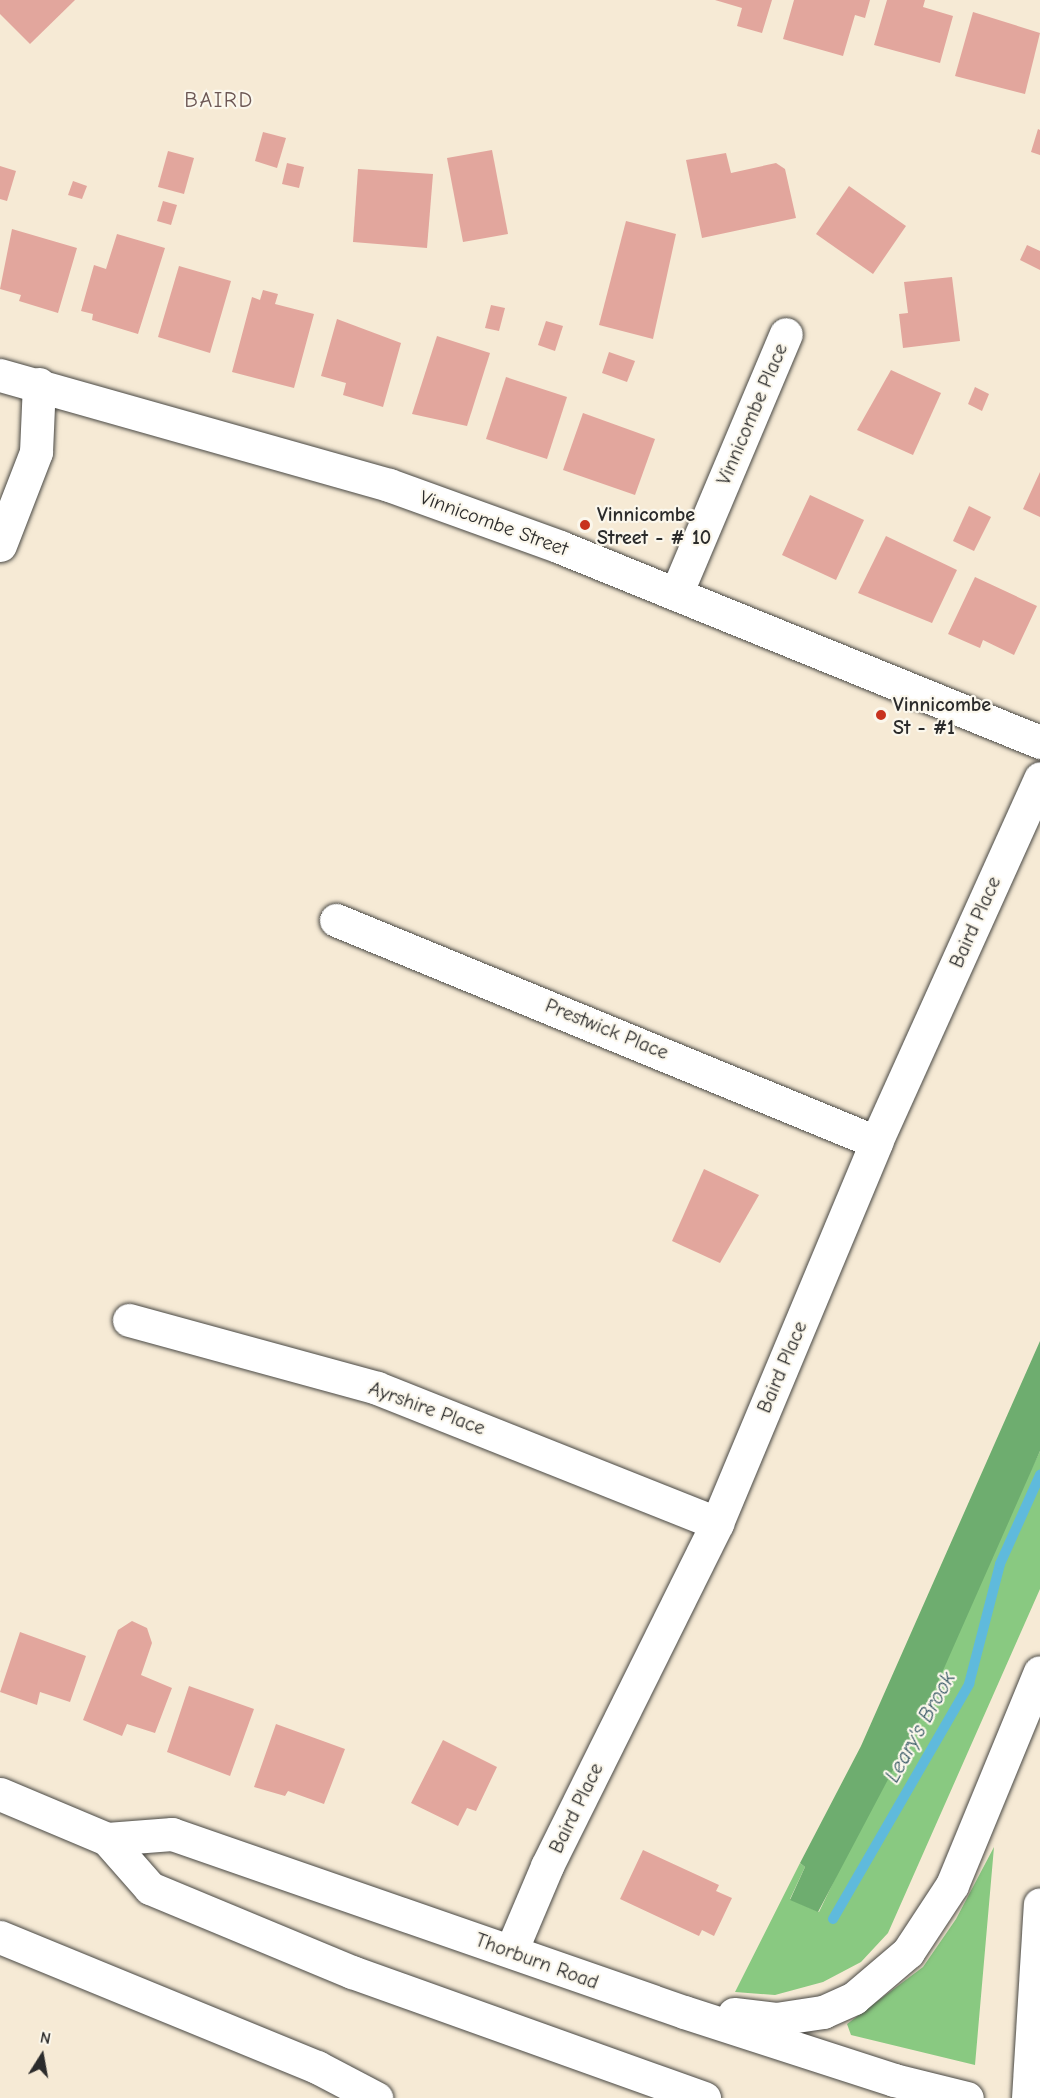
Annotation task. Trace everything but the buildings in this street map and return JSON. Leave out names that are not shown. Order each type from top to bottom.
[{"type":"street","name":"Vinnicombe Place","points":[[676,594],[786,334]]},
{"type":"street","name":"Vinnicombe Street","points":[[0,375],[39,384],[389,484],[676,594],[1040,742]]},
{"type":"street","points":[[0,545],[36,453],[39,384]]},
{"type":"street","name":"Baird Place","points":[[511,1952],[547,1866],[717,1523],[876,1142],[1040,778]]},
{"type":"street","name":"Prestwick Place","points":[[336,920],[876,1142]]},
{"type":"street","name":"Ayrshire Place","points":[[129,1320],[378,1388],[717,1523]]},
{"type":"street","points":[[684,2012],[776,2019],[823,2012],[854,1998],[908,1952],[952,1885],[1040,1672]]},
{"type":"street","name":"Thorburn Road","points":[[0,1794],[107,1839],[150,1888],[352,1972],[704,2098]]},
{"type":"street","name":"Thorburn Road","points":[[107,1839],[172,1834],[684,2012],[894,2080],[968,2098]]},
{"type":"street","points":[[1028,2098],[1040,1904]]},
{"type":"street","points":[[1,1941],[316,2067],[376,2098]]},
{"type":"green space","points":[[1040,1341],[1040,1451],[930,1700],[818,1912],[790,1900],[805,1867],[800,1863],[861,1746]]},
{"type":"green space","points":[[1040,1451],[1040,1589],[888,1933],[861,1962],[823,1982],[775,1995],[735,1992],[800,1863],[805,1867],[790,1899],[819,1912]]},
{"type":"green space","points":[[994,1847],[975,2065],[851,2035],[847,2024],[923,1967],[956,1919]]},
{"type":"waterway","name":"Leary's Brook","points":[[833,1919],[969,1684],[1000,1564],[1040,1475]]},
{"type":"place","name":"Vinnicombe Street - # 10","points":[[585,525]]},
{"type":"place","name":"Vinnicombe St - #1","points":[[881,715]]},
{"type":"district","name":"BAIRD","points":[[219,101]]}]
